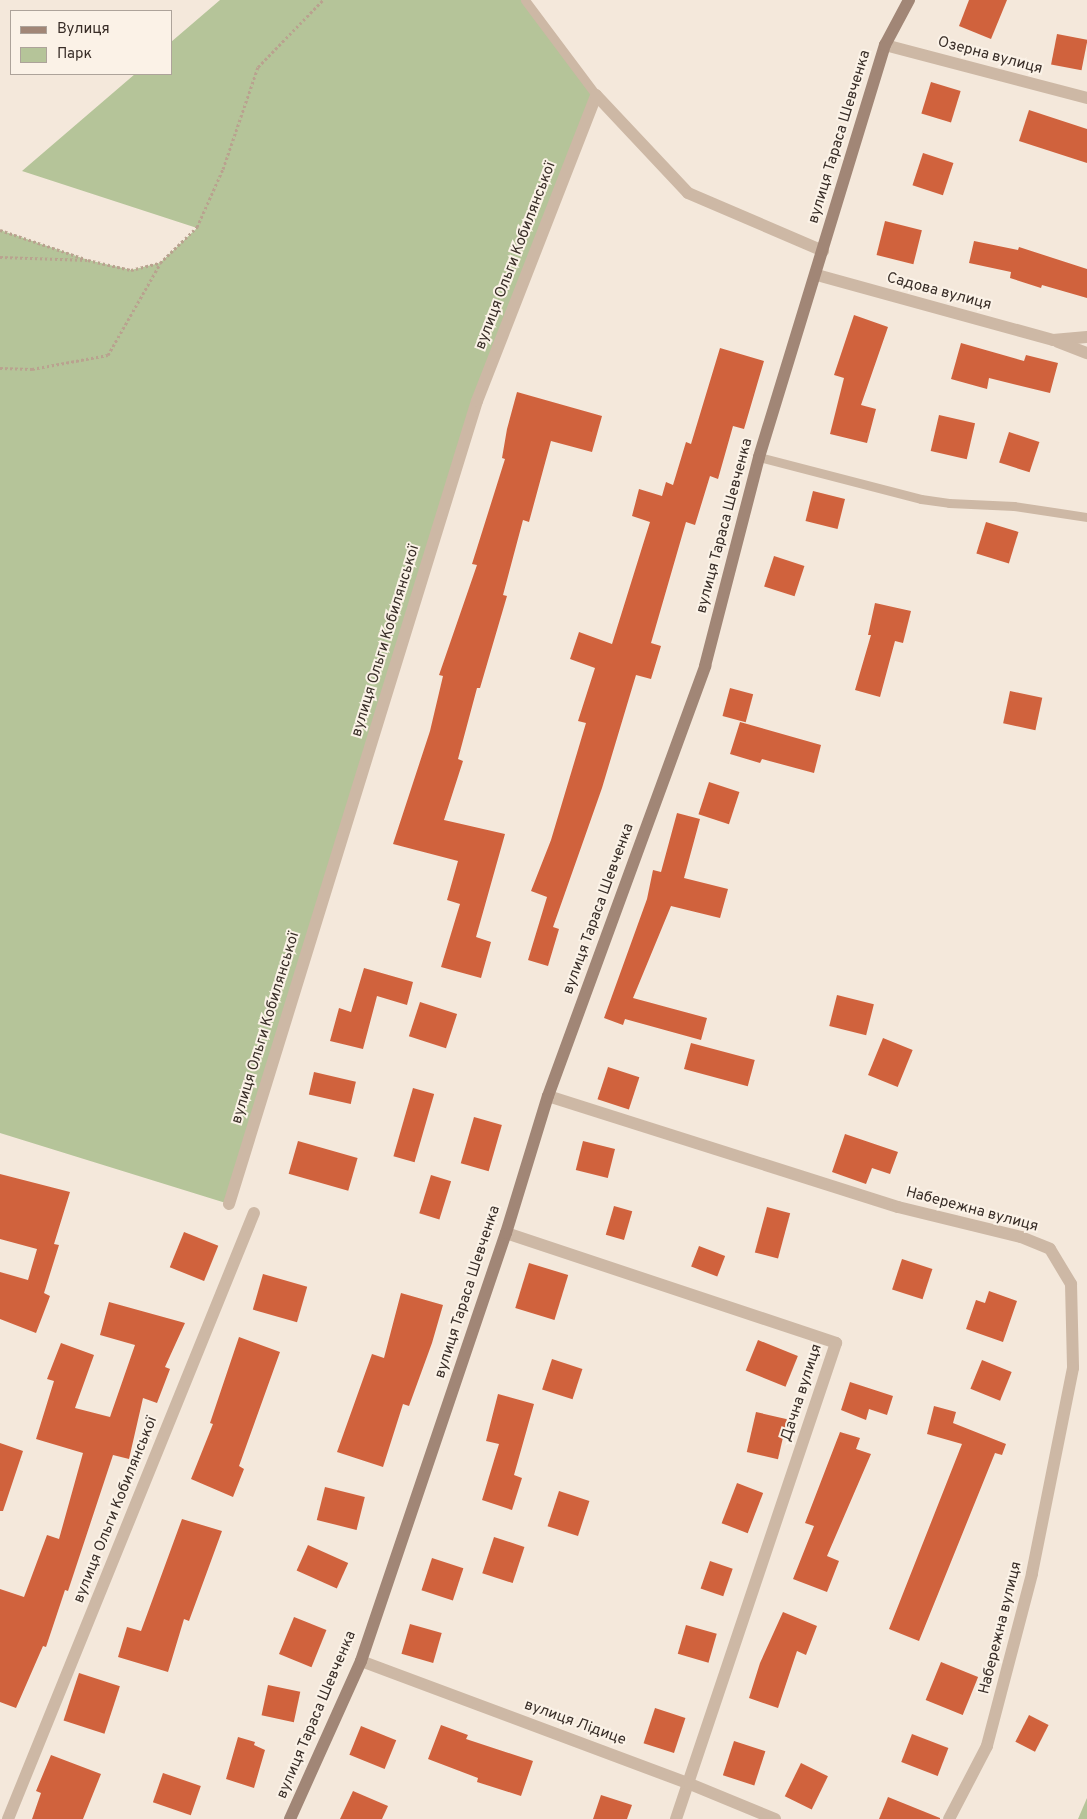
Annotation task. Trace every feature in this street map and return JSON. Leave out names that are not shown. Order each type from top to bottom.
[{"type":"main road","name":"вулиця Тараса Шевченка","points":[[290,1819],[361,1661],[506,1232],[548,1096],[705,666],[759,457],[817,275],[885,45],[909,0]]},
{"type":"street","name":"Озерна вулиця","points":[[885,45],[1087,98]]},
{"type":"street","points":[[596,95],[688,193],[824,251]]},
{"type":"street","name":"вулиця Ольги Кобилянської","points":[[229,1204],[477,401],[596,95]]},
{"type":"street","name":"Садова вулиця","points":[[817,275],[1053,340],[1087,352]]},
{"type":"street","name":"Садова вулиця","points":[[1053,340],[1087,337]]},
{"type":"street","name":"Набережна вулиця","points":[[548,1096],[898,1208],[1021,1237],[1050,1249],[1071,1284],[1073,1368],[1032,1574],[987,1746],[949,1819]]},
{"type":"street","name":"вулиця Ольги Кобилянської","points":[[8,1819],[254,1213]]},
{"type":"street","name":"Дачна вулиця","points":[[506,1232],[836,1343],[690,1784]]},
{"type":"street","name":"вулиця Лідице","points":[[361,1661],[690,1784],[775,1819]]},
{"type":"street","points":[[676,1819],[690,1784]]},
{"type":"lane","points":[[525,0],[596,95]]},
{"type":"lane","points":[[759,457],[921,498],[949,503],[1014,506],[1087,517]]},
{"type":"path","points":[[0,368],[32,369],[108,355],[160,264],[197,227],[224,169],[258,67],[324,0]]},
{"type":"path","points":[[0,230],[88,260],[131,270],[160,264]]},
{"type":"path","points":[[0,258],[88,260]]},
{"type":"green space","points":[[220,0],[525,0],[596,95],[477,401],[229,1204],[0,1133],[0,230],[88,260],[131,270],[160,263],[197,228],[22,171],[134,75],[172,75],[172,41]]},
{"type":"green space","points":[[1087,1798],[1087,1819],[1078,1819]]},
{"type":"building","points":[[969,0],[1007,0],[991,39],[959,26]]},
{"type":"building","points":[[1057,34],[1087,40],[1082,70],[1051,64]]},
{"type":"building","points":[[931,82],[961,91],[951,123],[921,114]]},
{"type":"building","points":[[1029,110],[1087,129],[1087,163],[1019,141]]},
{"type":"building","points":[[923,153],[953,163],[943,195],[912,185]]},
{"type":"building","points":[[885,221],[922,230],[913,264],[877,255]]},
{"type":"building","points":[[974,241],[1018,250],[1019,247],[1087,269],[1087,298],[1042,285],[1041,288],[1010,278],[1011,272],[969,263]]},
{"type":"building","points":[[854,315],[888,327],[861,405],[876,409],[867,443],[830,434],[844,378],[834,375]]},
{"type":"building","points":[[961,343],[1024,361],[1026,355],[1058,363],[1050,393],[989,378],[987,389],[951,379]]},
{"type":"building","points":[[720,348],[764,361],[744,429],[733,426],[718,479],[710,476],[695,525],[686,522],[651,643],[661,646],[651,679],[636,675],[602,788],[553,927],[559,929],[548,966],[528,960],[547,897],[531,891],[551,840],[586,723],[578,721],[595,668],[570,659],[579,632],[612,644],[650,522],[632,516],[639,489],[662,496],[666,482],[673,485],[686,442],[691,444]]},
{"type":"building","points":[[517,392],[602,416],[592,452],[551,441],[529,522],[523,520],[503,595],[507,596],[480,688],[477,688],[458,759],[463,761],[444,820],[505,834],[476,937],[491,942],[481,978],[441,967],[460,904],[447,900],[458,861],[393,844],[430,731],[443,676],[439,675],[477,565],[472,564],[505,459],[502,458],[507,429]]},
{"type":"building","points":[[939,415],[975,423],[967,459],[931,451]]},
{"type":"building","points":[[1009,432],[1039,442],[1030,472],[999,462]]},
{"type":"building","points":[[813,491],[845,499],[838,529],[806,521]]},
{"type":"building","points":[[986,522],[1019,532],[1009,563],[976,554]]},
{"type":"building","points":[[774,556],[804,566],[795,596],[764,586]]},
{"type":"building","points":[[875,603],[911,611],[903,643],[895,641],[880,697],[855,690],[871,635],[868,635]]},
{"type":"building","points":[[730,688],[753,694],[746,722],[722,716]]},
{"type":"building","points":[[1010,691],[1042,698],[1035,730],[1003,723]]},
{"type":"building","points":[[740,722],[821,745],[814,773],[762,759],[760,763],[730,754]]},
{"type":"building","points":[[709,782],[739,792],[729,824],[698,814]]},
{"type":"building","points":[[677,813],[700,819],[684,878],[728,889],[720,918],[671,906],[633,998],[707,1018],[701,1040],[625,1019],[623,1025],[604,1018],[647,899],[653,870],[661,872]]},
{"type":"building","points":[[364,968],[413,982],[407,1005],[377,996],[363,1049],[330,1041],[339,1008],[351,1012]]},
{"type":"building","points":[[837,995],[874,1004],[866,1035],[829,1026]]},
{"type":"building","points":[[420,1002],[457,1014],[446,1048],[409,1036]]},
{"type":"building","points":[[883,1038],[913,1050],[898,1087],[868,1075]]},
{"type":"building","points":[[691,1043],[755,1060],[748,1086],[684,1069]]},
{"type":"building","points":[[608,1067],[639,1077],[629,1110],[597,1099]]},
{"type":"building","points":[[314,1072],[356,1082],[351,1104],[309,1094]]},
{"type":"building","points":[[413,1088],[434,1094],[415,1162],[393,1156]]},
{"type":"building","points":[[474,1117],[502,1125],[489,1171],[461,1163]]},
{"type":"building","points":[[845,1134],[898,1152],[890,1174],[872,1168],[866,1184],[832,1172]]},
{"type":"building","points":[[298,1141],[358,1158],[348,1191],[289,1174]]},
{"type":"building","points":[[583,1141],[615,1149],[608,1178],[576,1170]]},
{"type":"building","points":[[0,1174],[70,1192],[54,1244],[59,1245],[44,1293],[50,1296],[36,1333],[0,1319],[0,1272],[28,1280],[37,1249],[0,1239]]},
{"type":"building","points":[[431,1175],[451,1181],[439,1219],[419,1213]]},
{"type":"building","points":[[614,1206],[632,1211],[624,1240],[606,1235]]},
{"type":"building","points":[[767,1207],[790,1213],[778,1259],[755,1252]]},
{"type":"building","points":[[184,1232],[218,1246],[204,1281],[170,1267]]},
{"type":"building","points":[[699,1246],[725,1256],[717,1277],[691,1267]]},
{"type":"building","points":[[902,1259],[932,1269],[923,1299],[892,1289]]},
{"type":"building","points":[[529,1263],[568,1275],[554,1320],[515,1308]]},
{"type":"building","points":[[263,1274],[307,1287],[297,1322],[253,1310]]},
{"type":"building","points":[[989,1291],[1017,1301],[1003,1342],[966,1329],[976,1300],[985,1303]]},
{"type":"building","points":[[401,1293],[443,1305],[432,1343],[409,1406],[403,1404],[383,1467],[337,1452],[372,1354],[384,1358]]},
{"type":"building","points":[[109,1302],[185,1323],[165,1367],[170,1369],[157,1403],[143,1398],[129,1459],[113,1455],[68,1591],[65,1590],[46,1647],[43,1646],[16,1708],[0,1702],[0,1589],[24,1597],[47,1535],[59,1539],[83,1453],[36,1439],[54,1381],[47,1379],[61,1343],[94,1355],[75,1408],[110,1417],[135,1345],[100,1335]]},
{"type":"building","points":[[239,1337],[280,1352],[239,1466],[244,1469],[233,1497],[191,1479],[213,1424],[210,1423]]},
{"type":"building","points":[[758,1340],[798,1356],[786,1387],[746,1371]]},
{"type":"building","points":[[552,1359],[582,1369],[573,1399],[542,1389]]},
{"type":"building","points":[[982,1360],[1012,1372],[1000,1401],[970,1389]]},
{"type":"building","points":[[850,1382],[893,1396],[887,1415],[869,1409],[866,1420],[841,1410]]},
{"type":"building","points":[[498,1394],[534,1404],[514,1475],[522,1478],[512,1510],[482,1500],[499,1444],[486,1441]]},
{"type":"building","points":[[934,1406],[956,1412],[953,1423],[1006,1444],[1002,1455],[995,1453],[919,1641],[889,1629],[962,1444],[927,1434]]},
{"type":"building","points":[[756,1412],[787,1419],[778,1459],[747,1452]]},
{"type":"building","points":[[840,1432],[860,1438],[856,1449],[871,1454],[827,1556],[839,1561],[827,1592],[793,1579],[814,1526],[805,1523]]},
{"type":"building","points":[[0,1443],[23,1451],[3,1511],[0,1511]]},
{"type":"building","points":[[737,1483],[763,1493],[748,1533],[722,1523]]},
{"type":"building","points":[[325,1487],[365,1497],[357,1530],[317,1520]]},
{"type":"building","points":[[559,1491],[589,1501],[578,1536],[548,1526]]},
{"type":"building","points":[[182,1519],[222,1531],[189,1621],[184,1619],[168,1672],[118,1657],[127,1627],[141,1631]]},
{"type":"building","points":[[494,1537],[524,1547],[513,1583],[482,1573]]},
{"type":"building","points":[[308,1545],[348,1563],[337,1588],[297,1571]]},
{"type":"building","points":[[432,1558],[463,1568],[453,1601],[421,1590]]},
{"type":"building","points":[[710,1561],[733,1569],[723,1596],[701,1588]]},
{"type":"building","points":[[783,1612],[817,1626],[806,1655],[797,1651],[778,1708],[749,1698],[760,1663]]},
{"type":"building","points":[[294,1617],[326,1630],[311,1667],[279,1654]]},
{"type":"building","points":[[410,1624],[442,1633],[433,1663],[401,1654]]},
{"type":"building","points":[[686,1625],[717,1634],[708,1663],[678,1654]]},
{"type":"building","points":[[941,1662],[978,1677],[963,1715],[926,1700]]},
{"type":"building","points":[[79,1673],[120,1686],[104,1734],[64,1721]]},
{"type":"building","points":[[268,1685],[300,1692],[294,1722],[262,1715]]},
{"type":"building","points":[[655,1708],[685,1718],[674,1753],[644,1743]]},
{"type":"building","points":[[1029,1715],[1049,1725],[1035,1752],[1015,1742]]},
{"type":"building","points":[[441,1725],[468,1735],[466,1739],[533,1761],[521,1796],[477,1782],[478,1778],[428,1759]]},
{"type":"building","points":[[361,1726],[396,1740],[385,1769],[349,1755]]},
{"type":"building","points":[[912,1734],[948,1748],[938,1776],[901,1762]]},
{"type":"building","points":[[238,1737],[255,1742],[254,1745],[265,1750],[254,1788],[226,1779]]},
{"type":"building","points":[[734,1741],[765,1751],[754,1785],[723,1775]]},
{"type":"building","points":[[51,1755],[101,1774],[83,1819],[32,1819],[41,1793],[36,1791]]},
{"type":"building","points":[[801,1763],[828,1776],[812,1809],[785,1796]]},
{"type":"building","points":[[163,1773],[201,1786],[191,1815],[153,1802]]},
{"type":"building","points":[[353,1791],[388,1806],[382,1819],[340,1819]]},
{"type":"building","points":[[601,1795],[632,1805],[627,1819],[593,1819]]},
{"type":"building","points":[[888,1797],[940,1818],[940,1819],[879,1819]]}]
